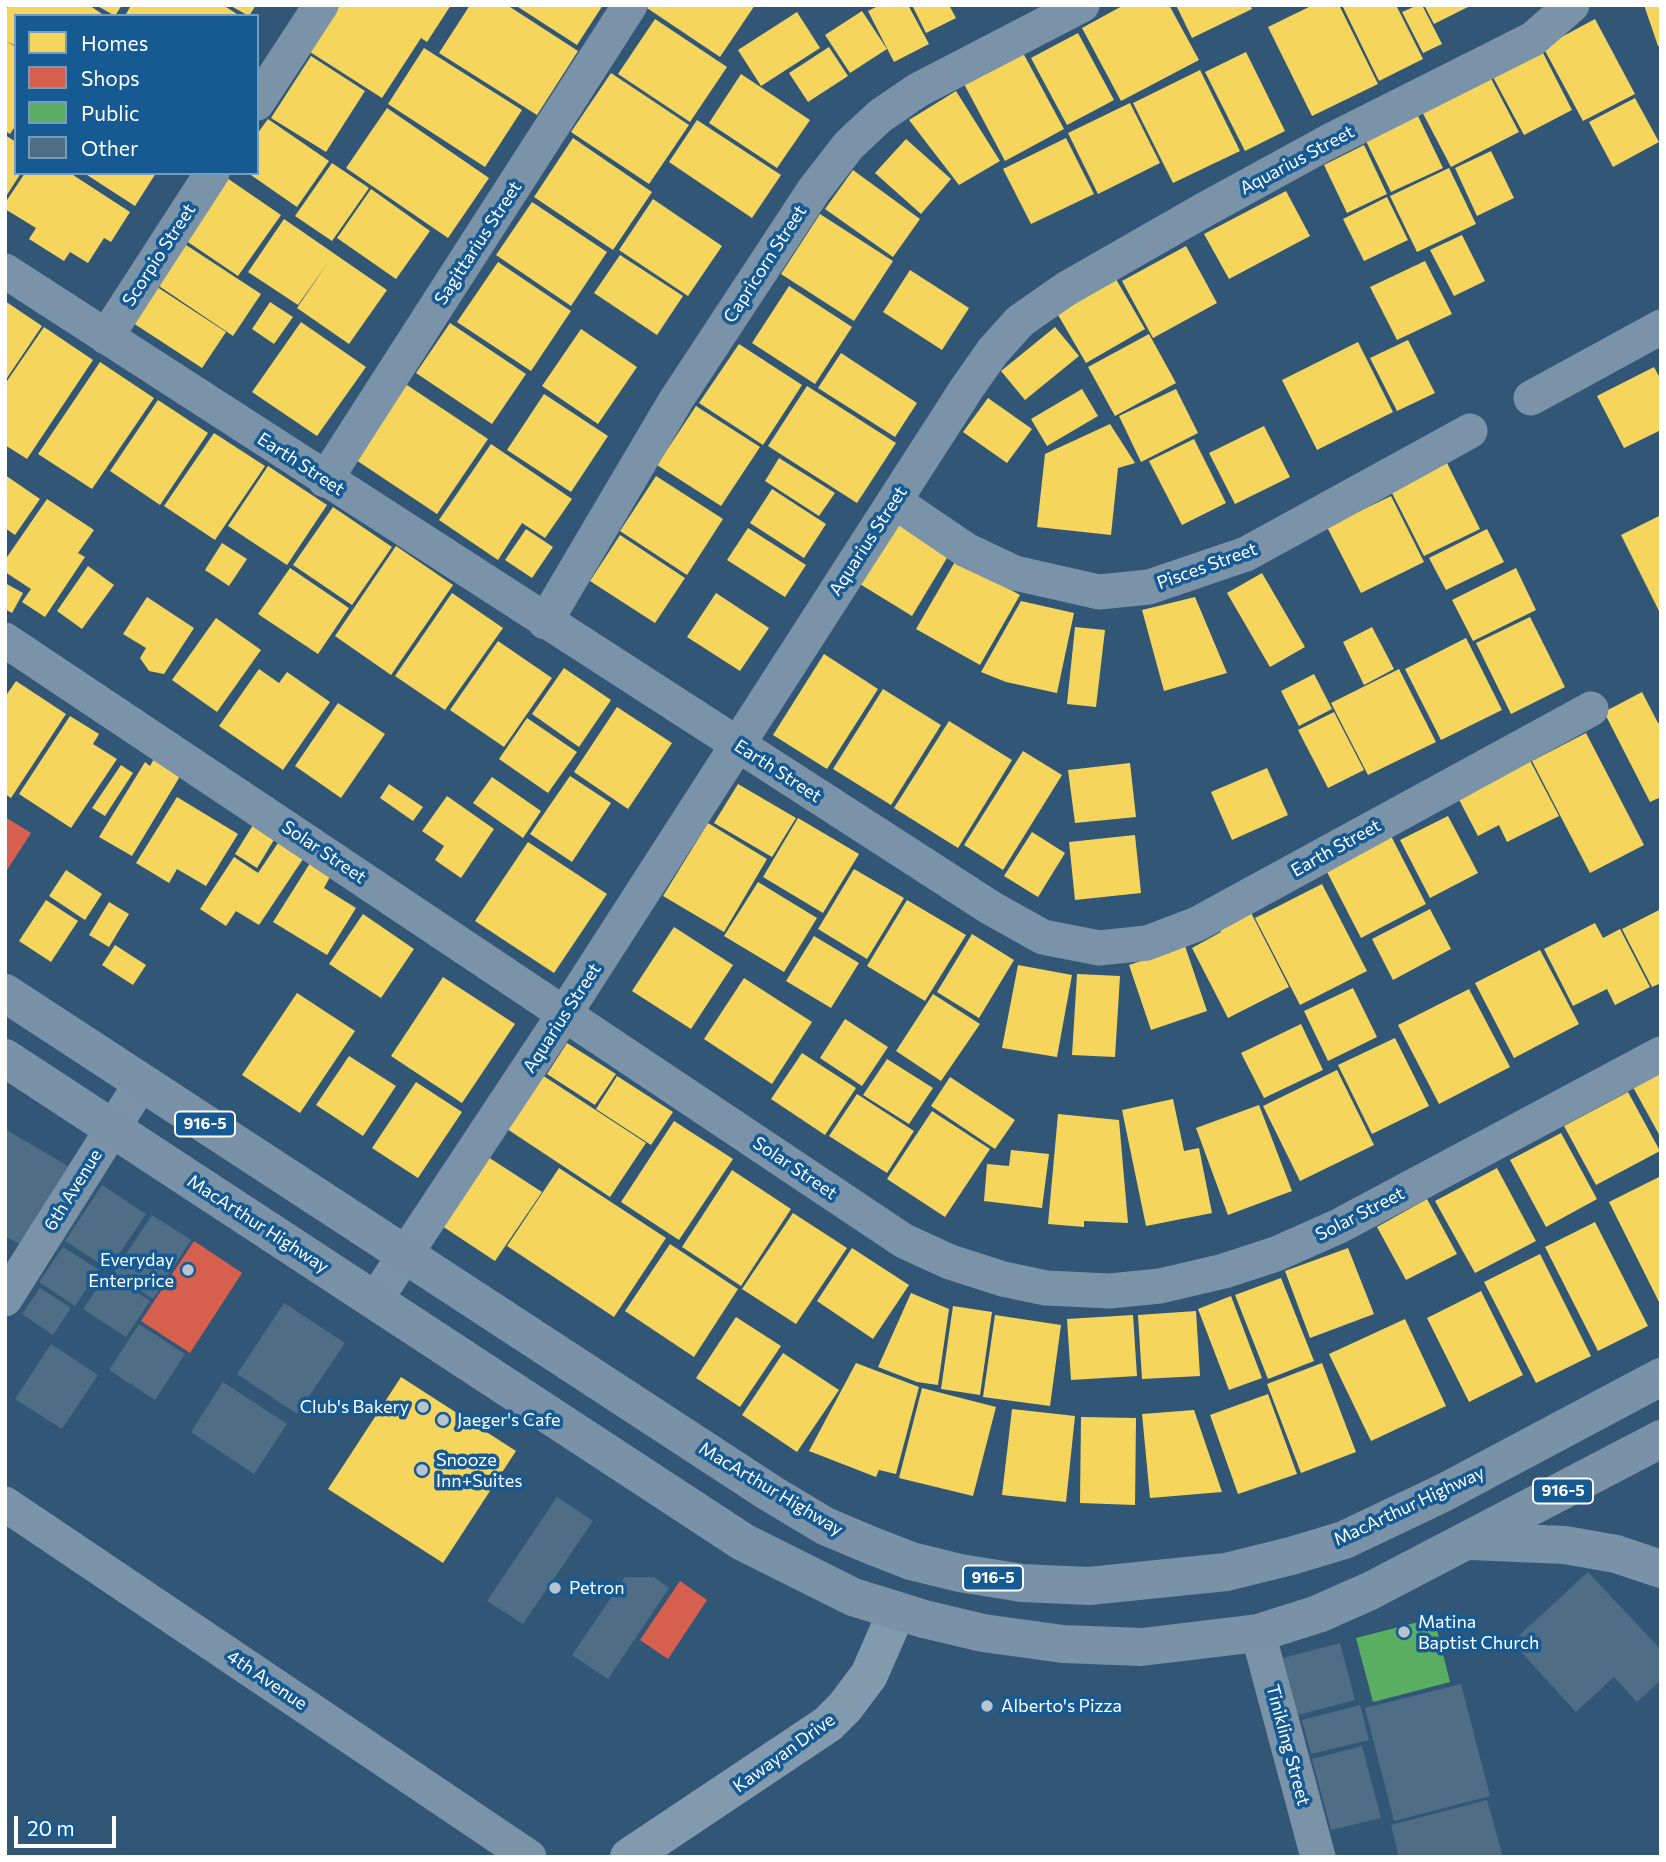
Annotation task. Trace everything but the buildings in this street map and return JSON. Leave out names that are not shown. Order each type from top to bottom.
[{"type":"main road","name":"MacArthur Highway","points":[[5,993],[759,1486],[825,1526],[911,1560],[1022,1584],[1089,1586],[1226,1573],[1344,1540],[1443,1493],[1645,1385]]},
{"type":"main road","name":"MacArthur Highway","points":[[5,1058],[743,1542],[817,1581],[897,1611],[983,1633],[1063,1644],[1142,1647],[1258,1633],[1328,1609],[1469,1541],[1660,1442]]},
{"type":"main road","points":[[1645,1385],[1660,1442]]},
{"type":"main road","points":[[1469,1541],[1565,1545],[1616,1554],[1661,1569]]},
{"type":"street","points":[[259,100],[321,5]]},
{"type":"street","name":"Sagittarius Street","points":[[326,480],[630,5]]},
{"type":"street","name":"Capricorn Street","points":[[545,622],[676,400],[814,190],[849,145],[880,116],[918,90],[1082,5]]},
{"type":"street","name":"Aquarius Street","points":[[374,1300],[565,1013],[894,501],[993,351],[1020,321],[1066,289],[1204,210],[1328,142],[1533,39],[1572,5]]},
{"type":"street","name":"Scorpio Street","points":[[106,337],[211,175]]},
{"type":"street","name":"Earth Street","points":[[5,271],[545,622],[1002,914],[1043,937],[1098,947],[1147,943],[1197,924],[1591,709]]},
{"type":"street","points":[[1531,398],[1661,327]]},
{"type":"street","name":"Pisces Street","points":[[894,501],[967,550],[1015,573],[1099,592],[1149,587],[1246,554],[1470,431]]},
{"type":"street","name":"Solar Street","points":[[5,640],[904,1241],[950,1262],[1003,1279],[1046,1288],[1110,1291],[1160,1286],[1224,1271],[1276,1254],[1339,1226],[1661,1054]]},
{"type":"street","name":"6th Avenue","points":[[5,1299],[142,1083]]},
{"type":"street","name":"4th Avenue","points":[[5,1504],[529,1857]]},
{"type":"street","name":"Kawayan Drive","points":[[629,1857],[828,1724],[845,1707],[869,1675],[897,1611]]},
{"type":"street","name":"Tinikling Street","points":[[1258,1633],[1318,1857]]},
{"type":"place","name":"Everyday Enterprice","points":[[188,1270]]},
{"type":"place","name":"Club's Bakery","points":[[423,1407]]},
{"type":"place","name":"Jaeger's Cafe","points":[[443,1420]]},
{"type":"place","name":"Snooze Inn+Suites","points":[[422,1470]]},
{"type":"place","name":"Petron","points":[[555,1588]]},
{"type":"place","name":"Matina Baptist Church","points":[[1404,1632]]},
{"type":"place","name":"Alberto's Pizza","points":[[987,1706]]}]
